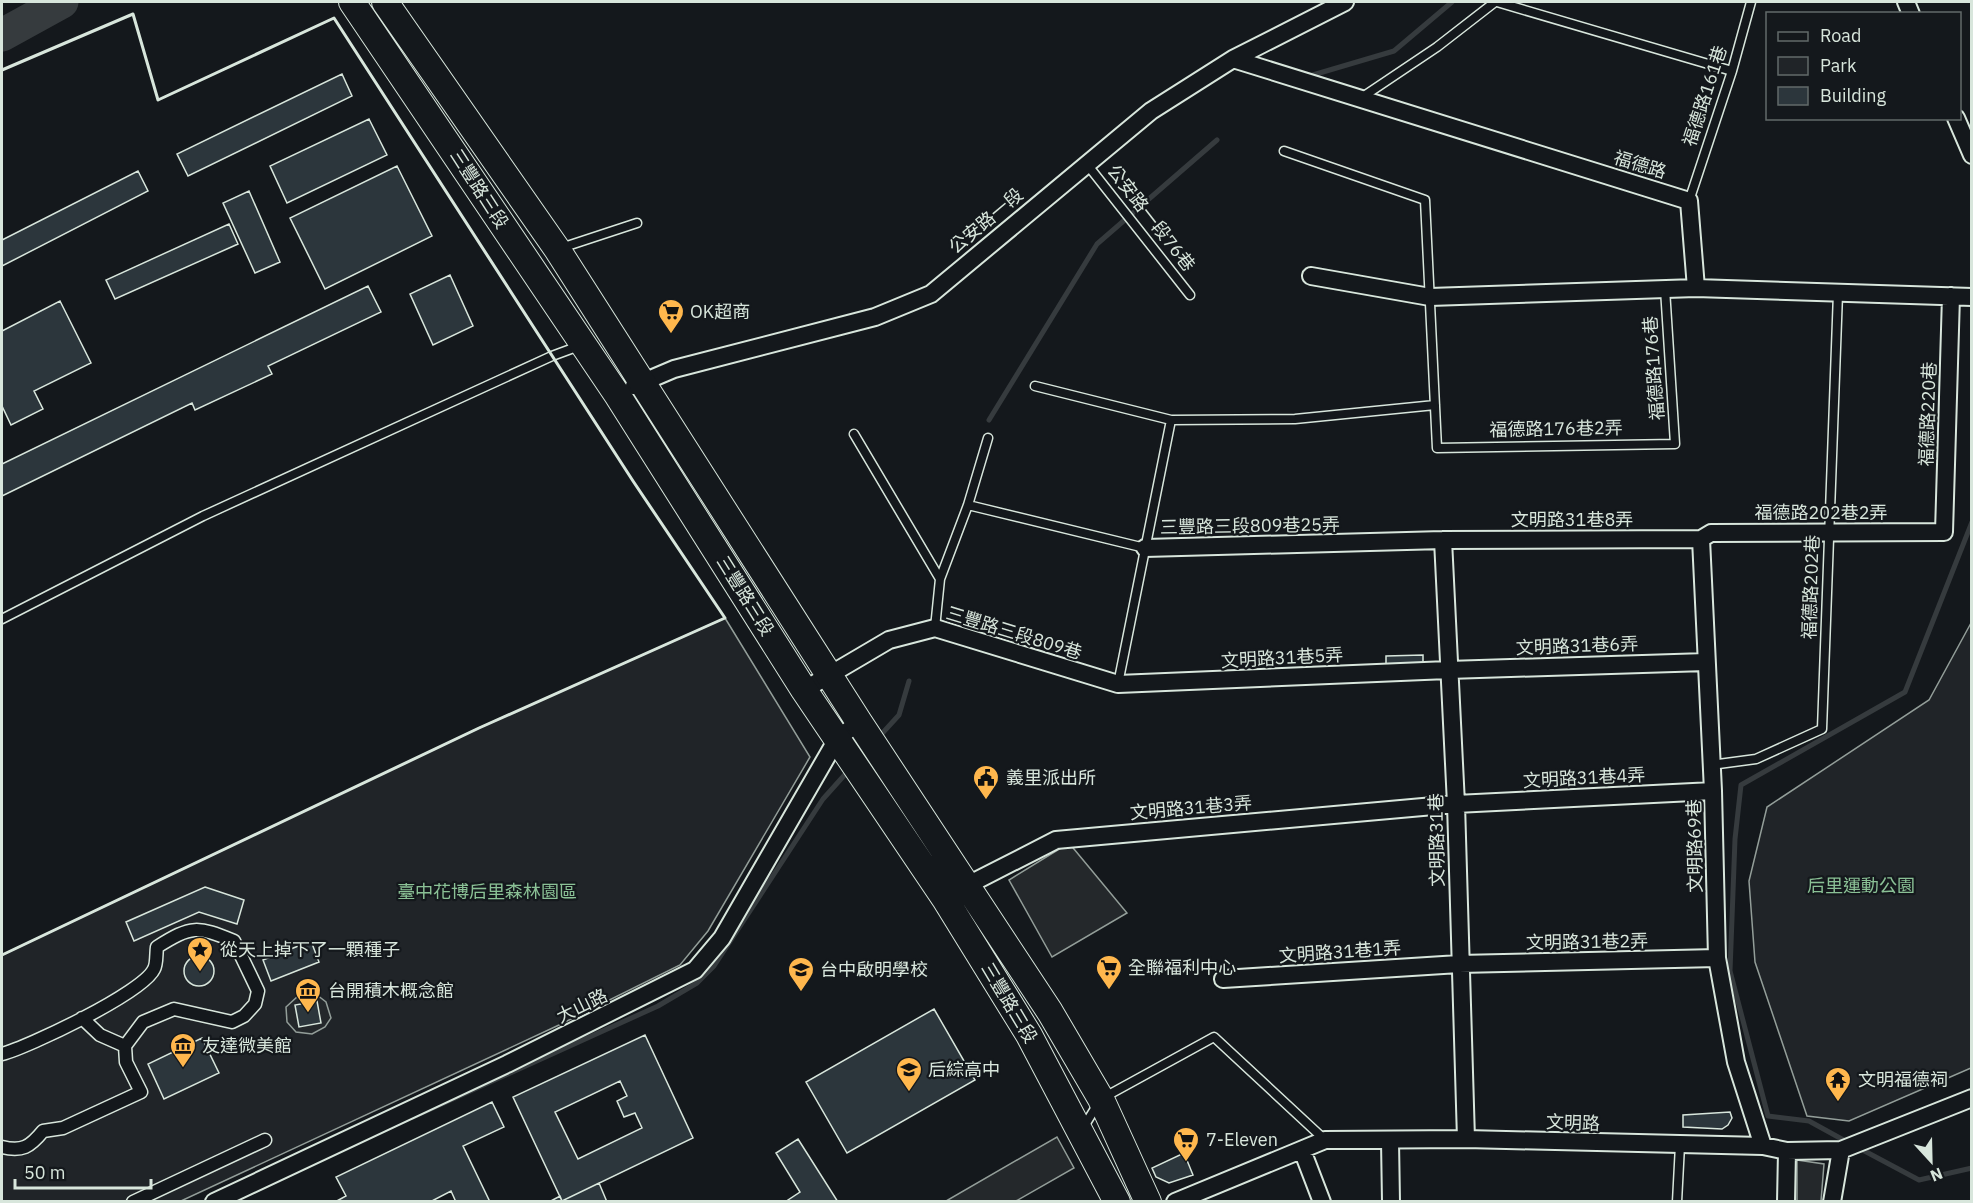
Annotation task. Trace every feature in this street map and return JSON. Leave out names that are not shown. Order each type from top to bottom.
[{"type":"main road","name":"三豐路三段","points":[[352,2],[618,396],[804,690],[945,899],[1029,1035],[1117,1202]]},
{"type":"main road","name":"三豐路三段","points":[[385,2],[557,249],[859,722],[1050,1012],[1101,1099],[1148,1202]]},
{"type":"street","name":"公安路一段","points":[[618,396],[642,380],[674,369],[875,317],[931,294],[1086,162],[1151,111],[1233,60],[1345,2]]},
{"type":"street","name":"福德路","points":[[1233,60],[1689,201]]},
{"type":"street","points":[[1957,120],[1971,155]]},
{"type":"street","points":[[1689,201],[1696,288]]},
{"type":"street","points":[[1311,276],[1430,297],[1696,288],[1971,297]]},
{"type":"street","name":"福德路220巷","points":[[1944,532],[1952,296]]},
{"type":"street","name":"福德路202巷2弄","points":[[1701,539],[1711,533],[1944,532]]},
{"type":"street","name":"文明路31巷8弄","points":[[1356,544],[1443,540],[1701,539]]},
{"type":"street","name":"文明路69巷","points":[[1701,539],[1713,790],[1717,958],[1736,1062],[1763,1146]]},
{"type":"street","name":"文明路31巷","points":[[1443,540],[1456,804],[1466,1139]]},
{"type":"street","name":"三豐路三段809巷25弄","points":[[1145,548],[1356,544]]},
{"type":"street","name":"三豐路三段809巷","points":[[804,690],[889,640],[935,628],[1119,684]]},
{"type":"street","name":"文明路31巷6弄","points":[[1448,670],[1706,662]]},
{"type":"street","name":"文明路31巷5弄","points":[[1119,684],[1448,670]]},
{"type":"street","name":"大山路","points":[[214,1202],[507,1064],[662,989],[696,970],[722,938],[837,739],[859,722]]},
{"type":"street","name":"文明路31巷4弄","points":[[1456,804],[1713,790]]},
{"type":"street","name":"文明路31巷3弄","points":[[945,899],[966,883],[1056,840],[1456,804]]},
{"type":"street","points":[[2,1054],[16,1050],[82,1018],[143,981],[154,970],[158,947],[180,933],[202,928],[234,941],[258,991],[255,1004],[244,1016],[232,1022],[174,1009],[143,1022],[125,1046],[126,1062],[141,1092],[63,1128],[42,1131],[31,1146],[16,1150],[2,1147]]},
{"type":"street","name":"文明路31巷2弄","points":[[1459,964],[1717,958]]},
{"type":"street","name":"文明路31巷1弄","points":[[1223,979],[1459,964]]},
{"type":"street","points":[[82,1018],[100,1035],[125,1046]]},
{"type":"street","name":"文明路","points":[[1174,1202],[1325,1140],[1466,1139],[1763,1146],[1787,1151],[1841,1150],[1971,1098]]},
{"type":"street","points":[[133,1202],[265,1140]]},
{"type":"street","points":[[1390,1141],[1391,1202]]},
{"type":"street","points":[[1302,1150],[1322,1202]]},
{"type":"street","points":[[1832,1202],[1841,1150]]},
{"type":"street","points":[[1786,1202],[1787,1151]]},
{"type":"lane","points":[[1359,99],[1437,47],[1496,2],[1732,71]]},
{"type":"lane","name":"福德路161巷","points":[[1689,201],[1732,71],[1751,2]]},
{"type":"lane","points":[[1035,386],[1171,420],[1295,419],[1435,405],[1425,200],[1284,151]]},
{"type":"lane","name":"公安路一段76巷","points":[[1086,162],[1190,295]]},
{"type":"lane","points":[[557,249],[637,223]]},
{"type":"lane","name":"福德路176巷","points":[[1665,289],[1675,444]]},
{"type":"lane","name":"福德路202巷","points":[[1711,765],[1755,759],[1822,729],[1838,292]]},
{"type":"lane","points":[[2,618],[203,516],[552,356],[583,345]]},
{"type":"lane","name":"福德路176巷2弄","points":[[1435,405],[1437,448],[1675,444]]},
{"type":"lane","name":"三豐路三段809巷25弄","points":[[1119,684],[1171,420]]},
{"type":"lane","points":[[854,435],[940,579]]},
{"type":"lane","points":[[935,628],[940,579],[968,505],[988,438]]},
{"type":"lane","points":[[968,505],[1145,548]]},
{"type":"lane","points":[[1081,1132],[1101,1099],[1214,1037],[1325,1140]]},
{"type":"lane","points":[[1677,1202],[1680,1145]]},
{"type":"green space","name":"臺中花博后里森林園區","points":[[725,618],[810,757],[708,931],[680,965],[559,1025],[181,1201],[2,1201],[2,955],[479,728]]},
{"type":"green space","name":"后里運動公園","points":[[1971,623],[1971,1068],[1849,1121],[1807,1116],[1755,962],[1749,881],[1767,807],[1929,700]]},
{"type":"shaded area","points":[[1069,843],[1127,913],[1052,957],[1009,880]]},
{"type":"shaded area","points":[[317,995],[326,1002],[331,1018],[325,1027],[312,1034],[296,1032],[287,1022],[286,1007],[297,997]]},
{"type":"shaded area","points":[[1057,1137],[1074,1168],[1016,1201],[946,1201]]},
{"type":"shaded area","points":[[1797,1160],[1824,1164],[1821,1201],[1797,1201]]},
{"type":"building","points":[[342,74],[352,96],[188,176],[177,154]]},
{"type":"building","points":[[369,119],[387,155],[287,203],[270,166]]},
{"type":"building","points":[[397,166],[432,236],[325,289],[290,218]]},
{"type":"building","points":[[138,171],[148,191],[2,266],[2,240]]},
{"type":"building","points":[[249,191],[280,262],[255,273],[223,203]]},
{"type":"building","points":[[229,224],[238,244],[115,299],[106,280]]},
{"type":"building","points":[[450,275],[473,326],[433,345],[410,294]]},
{"type":"building","points":[[368,286],[381,312],[268,366],[272,374],[195,410],[192,403],[2,496],[2,464]]},
{"type":"building","points":[[60,301],[91,363],[34,391],[43,409],[11,425],[2,406],[2,331]]},
{"type":"building","points":[[1423,655],[1423,668],[1386,668],[1386,656]]},
{"type":"building","points":[[205,887],[244,900],[237,924],[199,912],[134,941],[126,922]]},
{"type":"building","points":[[311,941],[319,962],[271,981],[263,960]]},
{"type":"building","points":[[199,956],[210,960],[214,971],[210,982],[199,986],[188,982],[184,971],[188,960]]},
{"type":"building","name":"台開積木概念館","points":[[317,1001],[321,1023],[299,1027],[295,1005]]},
{"type":"building","points":[[934,1009],[975,1080],[847,1153],[806,1082]]},
{"type":"building","points":[[645,1035],[693,1138],[562,1201],[513,1097]],"holes":[[[620,1081],[627,1096],[617,1101],[624,1117],[635,1113],[642,1128],[578,1159],[555,1112]]]},
{"type":"building","name":"友達微美館","points":[[202,1038],[219,1073],[164,1099],[148,1064]]},
{"type":"building","points":[[492,1102],[504,1127],[463,1146],[490,1202],[456,1202],[451,1191],[430,1202],[335,1202],[346,1196],[336,1177]]},
{"type":"building","points":[[1730,1112],[1732,1118],[1722,1129],[1683,1127],[1683,1115]]},
{"type":"building","points":[[798,1139],[838,1202],[785,1202],[800,1192],[776,1153]]},
{"type":"building","points":[[1184,1153],[1193,1175],[1169,1183],[1156,1177],[1152,1168]]},
{"type":"building","points":[[599,1183],[607,1202],[549,1202],[560,1196],[562,1201]]},
{"type":"waterway","points":[[2,35],[62,2]]},
{"type":"waterway","points":[[1306,77],[1394,51],[1452,2]]},
{"type":"waterway","points":[[989,420],[1097,244],[1217,140]]},
{"type":"waterway","points":[[1849,1143],[1809,1121],[1768,1116],[1730,971],[1735,839],[1741,785],[1905,692],[1972,522]]},
{"type":"waterway","points":[[877,739],[899,715],[909,681]]},
{"type":"waterway","points":[[413,1117],[658,1006],[697,983],[714,966],[823,799],[849,770]]},
{"type":"waterway","points":[[1857,1147],[1919,1180],[1972,1168]]},
{"type":"wall","points":[[2,70],[133,14],[158,100],[334,18],[633,481],[725,618],[479,728],[2,955]]},
{"type":"place","name":"OK超商","points":[[671,335]]},
{"type":"place","name":"義里派出所","points":[[986,801]]},
{"type":"place","name":"從天上掉下了一顆種子","points":[[200,973]]},
{"type":"place","name":"全聯福利中心","points":[[1109,991]]},
{"type":"place","name":"台中啟明學校","points":[[801,993]]},
{"type":"place","name":"台開積木概念館","points":[[308,1014]]},
{"type":"place","name":"友達微美館","points":[[183,1069]]},
{"type":"place","name":"后綜高中","points":[[909,1093]]},
{"type":"place","name":"文明福德祠","points":[[1838,1103]]},
{"type":"place","name":"7-Eleven","points":[[1186,1163]]}]
